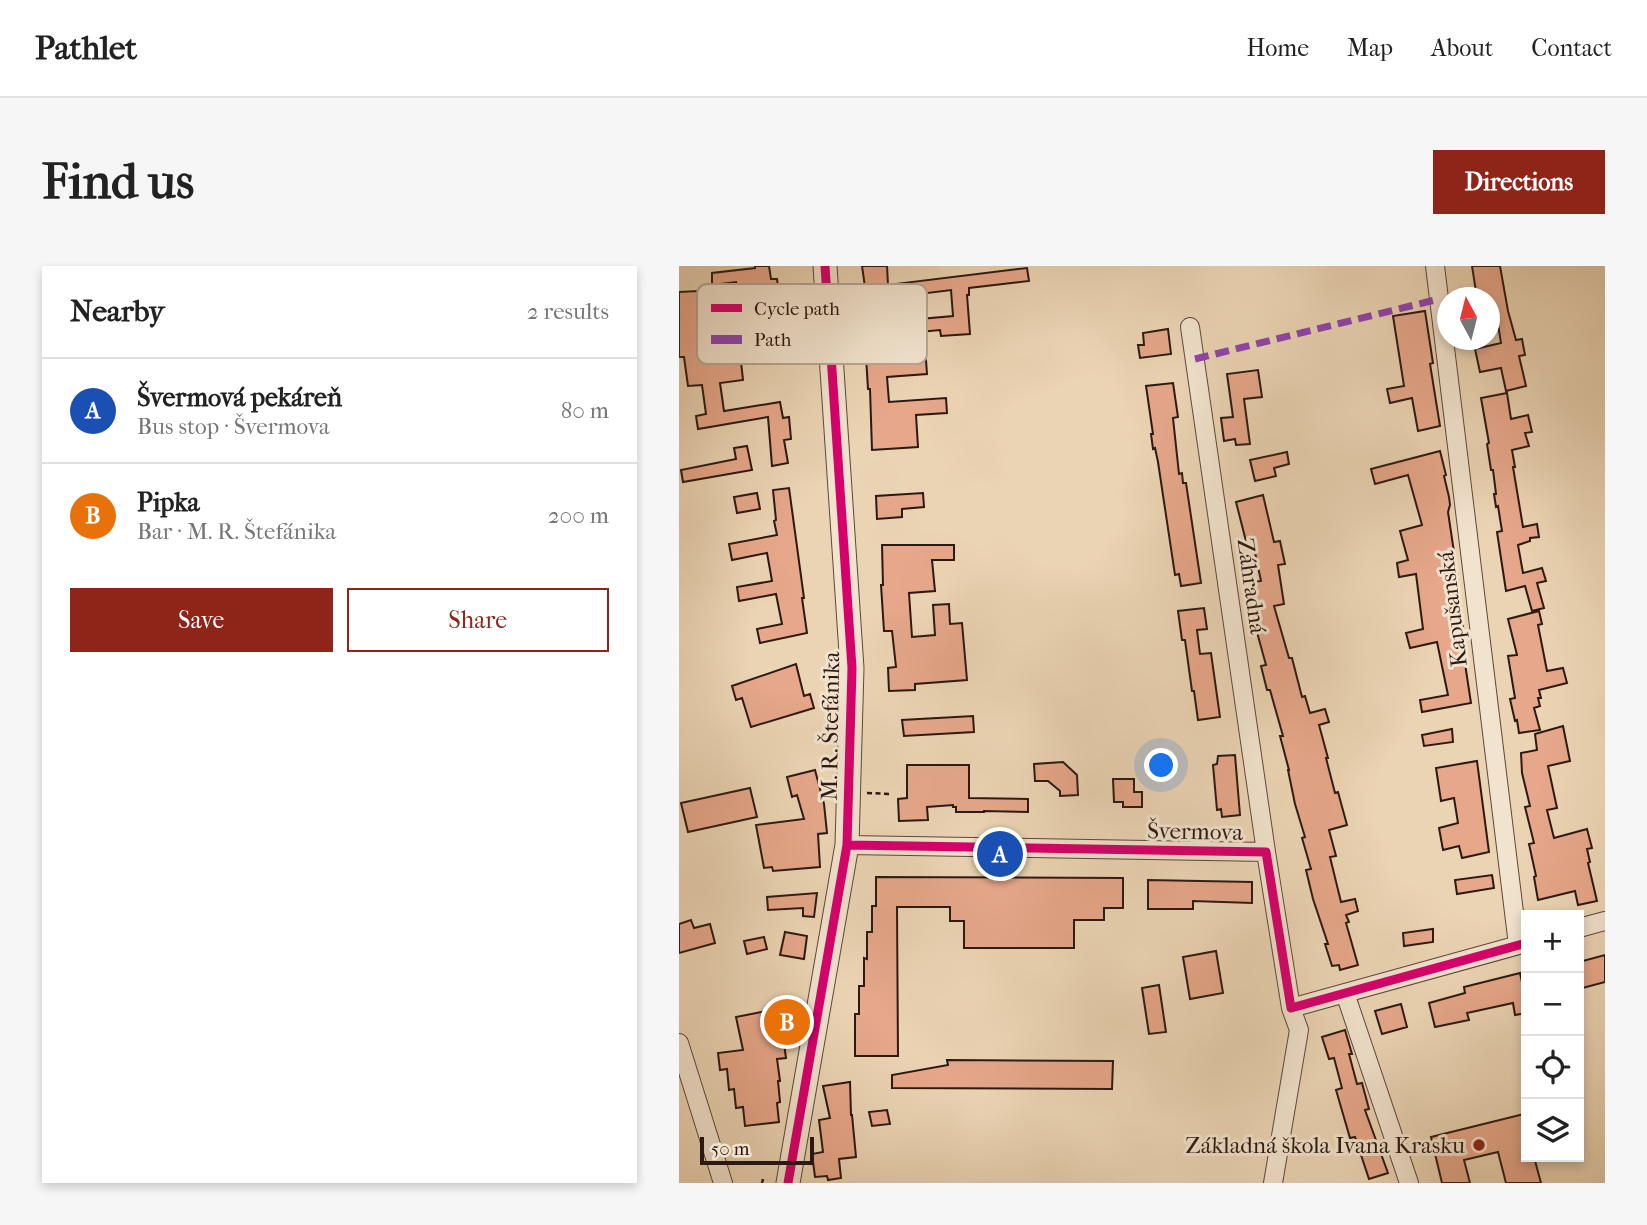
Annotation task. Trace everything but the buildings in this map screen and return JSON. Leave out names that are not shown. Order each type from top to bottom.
[{"type":"street","name":"M. R. Štefánika","points":[[825,266],[826,284]]},
{"type":"street","name":"Kapušanská","points":[[1435,266],[1521,936]]},
{"type":"street","name":"Záhradná","points":[[1190,327],[1266,852]]},
{"type":"street","name":"M. R. Štefánika","points":[[788,1183],[847,845],[852,668],[832,364]]},
{"type":"street","name":"Švermova","points":[[847,845],[1266,852],[1291,1008]]},
{"type":"street","points":[[1584,927],[1605,921]]},
{"type":"street","points":[[1273,1183],[1299,1030],[1291,1008],[1521,944]]},
{"type":"street","points":[[1345,993],[1409,1183]]},
{"type":"street","points":[[679,1043],[723,1183]]},
{"type":"path","points":[[867,793],[891,794]]},
{"type":"marked path","points":[[1195,359],[1437,299]]},
{"type":"cycle path","points":[[825,266],[826,284]]},
{"type":"cycle path","points":[[788,1183],[847,845],[852,668],[832,364]]},
{"type":"cycle path","points":[[847,845],[1266,852],[1291,1008],[1521,944]]},
{"type":"place","name":"Švermová pekáreň","points":[[1000,854]]},
{"type":"place","name":"Pipka","points":[[787,1022]]},
{"type":"place","name":"Základná škola Ivana Krasku","points":[[1479,1145]]}]
